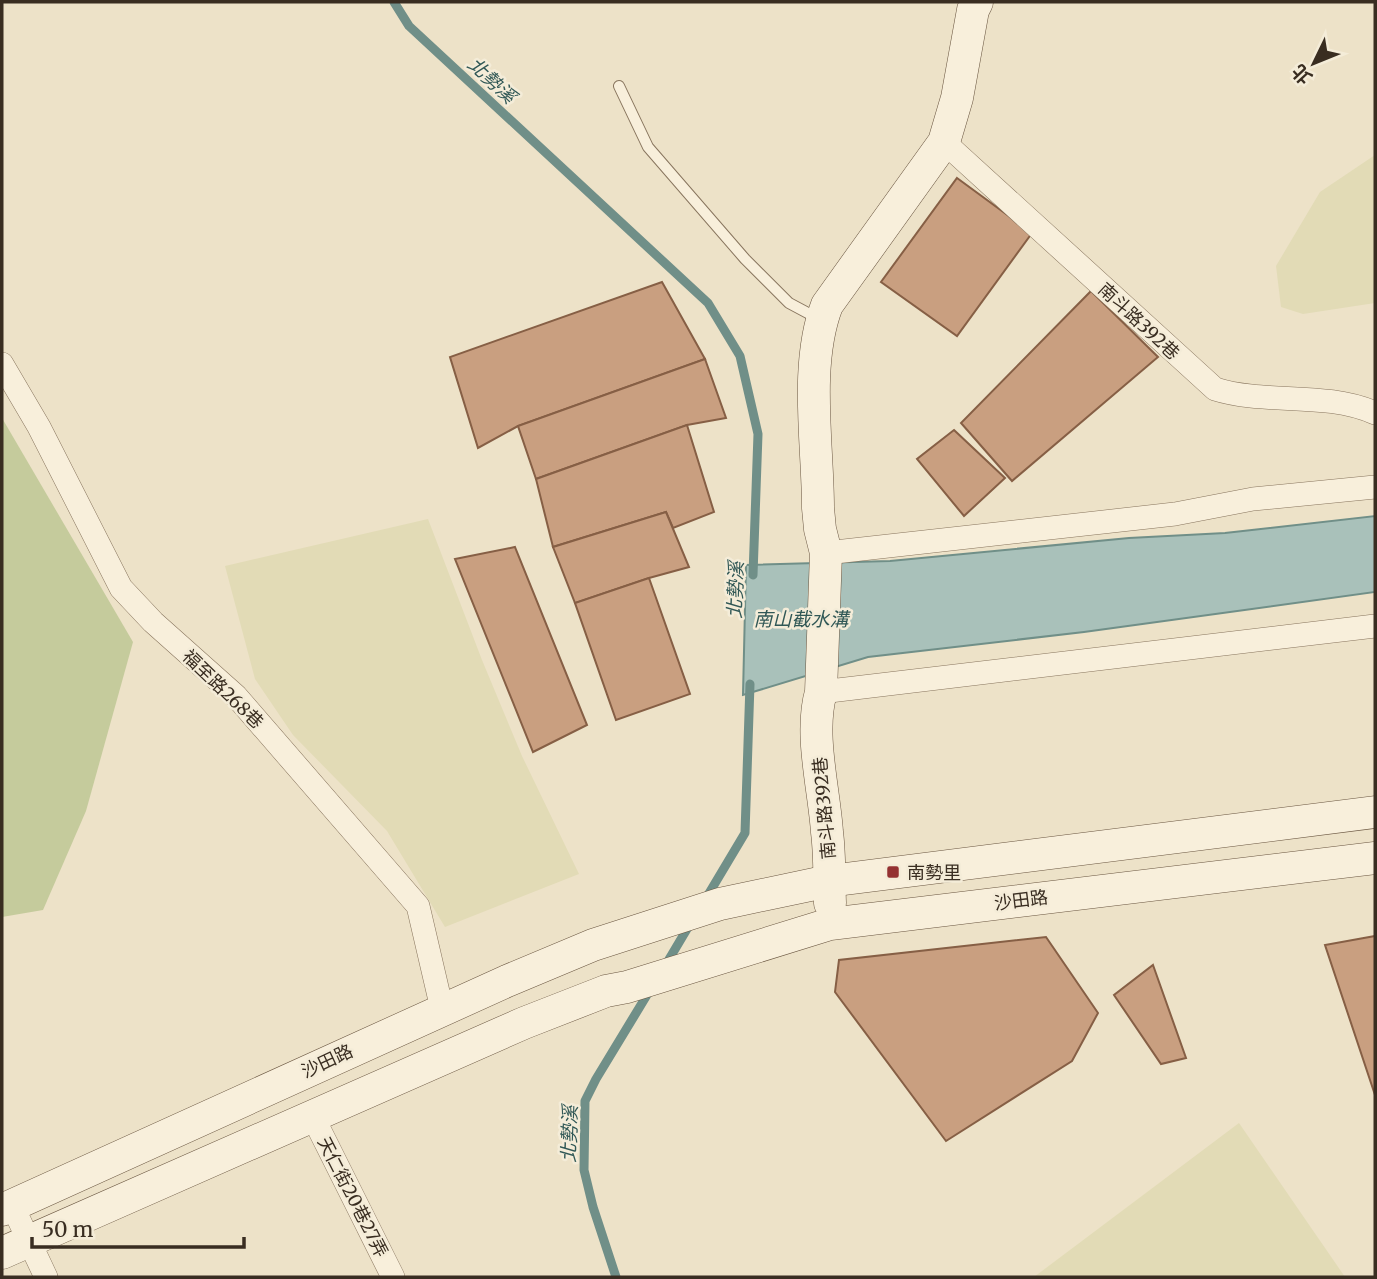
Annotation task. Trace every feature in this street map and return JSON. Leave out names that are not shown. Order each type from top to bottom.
[{"type":"street","points":[[978,2],[973,10],[957,98],[944,142],[827,305],[821,320],[813,369],[818,509],[826,553],[1175,514],[1253,499],[1375,487]]},
{"type":"street","name":"南斗路392巷","points":[[944,142],[1214,389],[1253,398],[1334,403],[1365,408],[1375,413]]},
{"type":"street","name":"福至路268巷","points":[[2,364],[39,427],[121,588],[153,622],[236,696],[418,906],[442,1009]]},
{"type":"street","name":"南斗路392巷","points":[[826,553],[817,730],[828,835],[830,924]]},
{"type":"street","points":[[821,692],[1375,626]]},
{"type":"street","points":[[829,881],[1375,812]]},
{"type":"street","name":"沙田路","points":[[313,1117],[524,1023],[606,991],[627,987],[830,924],[1375,858]]},
{"type":"street","name":"沙田路","points":[[7,1207],[442,1009],[593,945],[720,904],[829,881]]},
{"type":"street","points":[[16,1247],[313,1117]]},
{"type":"street","name":"天仁街20巷27弄","points":[[313,1117],[393,1277]]},
{"type":"street","points":[[7,1207],[16,1247],[46,1277]]},
{"type":"lane","points":[[619,86],[648,147],[745,259],[789,303],[821,320]]},
{"type":"shaded area","points":[[1375,155],[1375,303],[1303,314],[1281,307],[1276,266],[1320,192]]},
{"type":"shaded area","points":[[428,519],[522,756],[579,874],[445,927],[387,831],[293,735],[255,679],[225,566]]},
{"type":"shaded area","points":[[1239,1123],[1345,1277],[1034,1277]]},
{"type":"green space","points":[[2,418],[133,642],[86,811],[43,910],[2,917]]},
{"type":"water","name":"南山截水溝","points":[[1375,516],[1375,592],[1084,632],[868,657],[743,695],[746,565],[890,561],[1129,538],[1225,533]]},
{"type":"building","points":[[957,178],[1032,233],[957,336],[881,282]]},
{"type":"building","points":[[662,282],[705,359],[518,426],[478,448],[450,357]]},
{"type":"building","points":[[1091,291],[1158,357],[1012,481],[961,423]]},
{"type":"building","points":[[705,359],[726,418],[687,425],[536,479],[518,426]]},
{"type":"building","points":[[687,425],[714,512],[673,528],[666,512],[553,547],[536,479]]},
{"type":"building","points":[[954,430],[1005,478],[964,516],[917,459]]},
{"type":"building","points":[[666,512],[689,567],[575,603],[553,547]]},
{"type":"building","points":[[515,547],[587,725],[533,752],[455,559]]},
{"type":"building","points":[[649,578],[690,694],[616,720],[575,603]]},
{"type":"building","points":[[1375,936],[1375,1095],[1325,945]]},
{"type":"building","points":[[1046,937],[1098,1013],[1072,1061],[946,1141],[835,992],[839,960]]},
{"type":"building","points":[[1153,965],[1186,1058],[1161,1064],[1114,995]]},
{"type":"waterway","name":"北勢溪","points":[[394,2],[409,26],[708,303],[740,356],[758,434],[753,575]]},
{"type":"waterway","name":"北勢溪","points":[[705,900],[745,833],[750,684]]},
{"type":"waterway","name":"北勢溪","points":[[665,966],[690,924]]},
{"type":"waterway","name":"北勢溪","points":[[616,1277],[584,1170],[585,1101],[650,990]]},
{"type":"place","name":"南勢里","points":[[893,872]]}]
